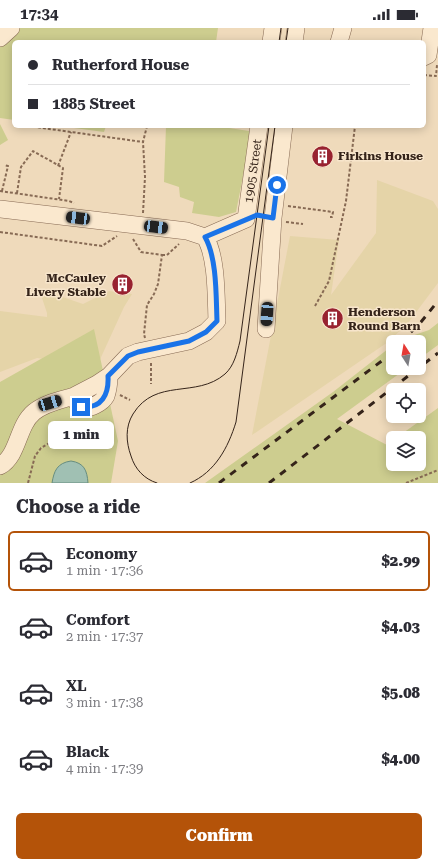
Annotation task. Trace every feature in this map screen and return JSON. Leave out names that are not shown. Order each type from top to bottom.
[{"type":"street","points":[[0,38],[11,28]]},
{"type":"street","points":[[271,40],[273,28]]},
{"type":"street","points":[[294,40],[296,28]]},
{"type":"street","points":[[340,40],[343,28]]},
{"type":"street","points":[[431,60],[428,55],[432,28]]},
{"type":"street","name":"1905 Street","points":[[205,237],[246,219],[259,128]]},
{"type":"street","name":"1905 Street","points":[[266,328],[278,220],[284,128]]},
{"type":"street","points":[[0,209],[187,231],[205,237],[209,243],[215,273],[217,321],[206,332],[189,341],[148,349],[128,356],[108,376],[97,384],[74,396],[42,406],[29,417],[9,458],[0,466]]},
{"type":"street","points":[[246,219],[257,215],[278,220]]},
{"type":"path","points":[[426,75],[436,76],[431,60]]},
{"type":"path","points":[[42,128],[143,142]]},
{"type":"path","points":[[142,216],[145,177],[143,142],[146,128]]},
{"type":"path","points":[[315,306],[329,281],[346,200],[355,128]]},
{"type":"path","points":[[58,166],[71,132]]},
{"type":"path","points":[[18,193],[21,167],[33,152],[62,168],[59,199]]},
{"type":"path","points":[[4,165],[8,166],[1,191],[59,199],[76,204]]},
{"type":"path","points":[[285,206],[333,212],[332,218],[330,217]]},
{"type":"path","points":[[278,220],[303,224]]},
{"type":"path","points":[[0,232],[102,246],[121,235]]},
{"type":"path","points":[[133,238],[141,252],[162,255],[158,284],[147,305],[144,334],[152,368],[151,384]]},
{"type":"path","points":[[115,399],[120,394],[130,400]]},
{"type":"path","points":[[28,483],[35,456],[41,448],[86,421]]},
{"type":"path","points":[[406,483],[438,470]]},
{"type":"shaded area","points":[[377,180],[433,201],[438,209],[438,283],[408,323],[395,335],[386,335],[386,343],[252,435],[290,236],[339,240],[331,295],[376,233]]},
{"type":"shaded area","points":[[39,289],[83,304],[109,291],[132,294],[124,307],[97,366],[37,358],[0,372],[0,311],[47,317]]},
{"type":"shaded area","points":[[71,461],[82,465],[87,474],[88,483],[52,483],[57,468],[66,462]]},
{"type":"green space","points":[[0,28],[218,28],[216,40],[12,40],[12,120],[0,118]]},
{"type":"green space","points":[[0,124],[8,140],[0,145]]},
{"type":"green space","points":[[74,128],[105,128],[104,132]]},
{"type":"green space","points":[[166,128],[229,128],[249,131],[249,146],[236,212],[219,217],[192,213],[194,202],[180,197],[179,187],[164,182]]},
{"type":"green space","points":[[438,323],[438,345],[426,354],[426,335],[414,335],[429,330]]},
{"type":"green space","points":[[94,329],[118,441],[111,483],[0,483],[0,382]]},
{"type":"green space","points":[[386,350],[386,375],[397,375],[337,419],[386,444],[386,471],[426,471],[426,431],[406,431],[417,423],[426,423],[426,417],[438,408],[438,483],[205,483],[333,392]]},
{"type":"tram line","points":[[279,40],[281,28]]},
{"type":"tram line","points":[[286,40],[288,28]]},
{"type":"tram line","points":[[157,483],[144,476],[133,461],[127,440],[130,419],[142,403],[153,396],[165,392],[202,386],[225,374],[233,363],[240,341],[269,128]]},
{"type":"tram line","points":[[190,483],[199,478],[213,466],[225,450],[236,422],[275,128]]},
{"type":"railway","points":[[408,335],[438,301]]},
{"type":"railway","points":[[269,483],[438,353]]},
{"type":"railway","points":[[219,483],[386,358]]},
{"type":"place","name":"Firkins House","points":[[322,156]]},
{"type":"place","name":"McCauley Livery Stable","points":[[122,285]]},
{"type":"place","name":"Henderson Round Barn","points":[[332,319]]},
{"type":"route","points":[[81,407],[89,408],[105,397],[109,385],[108,376],[128,356],[148,349],[189,341],[206,332],[217,321],[215,273],[209,243],[205,237],[257,215],[273,218],[277,185]]}]
